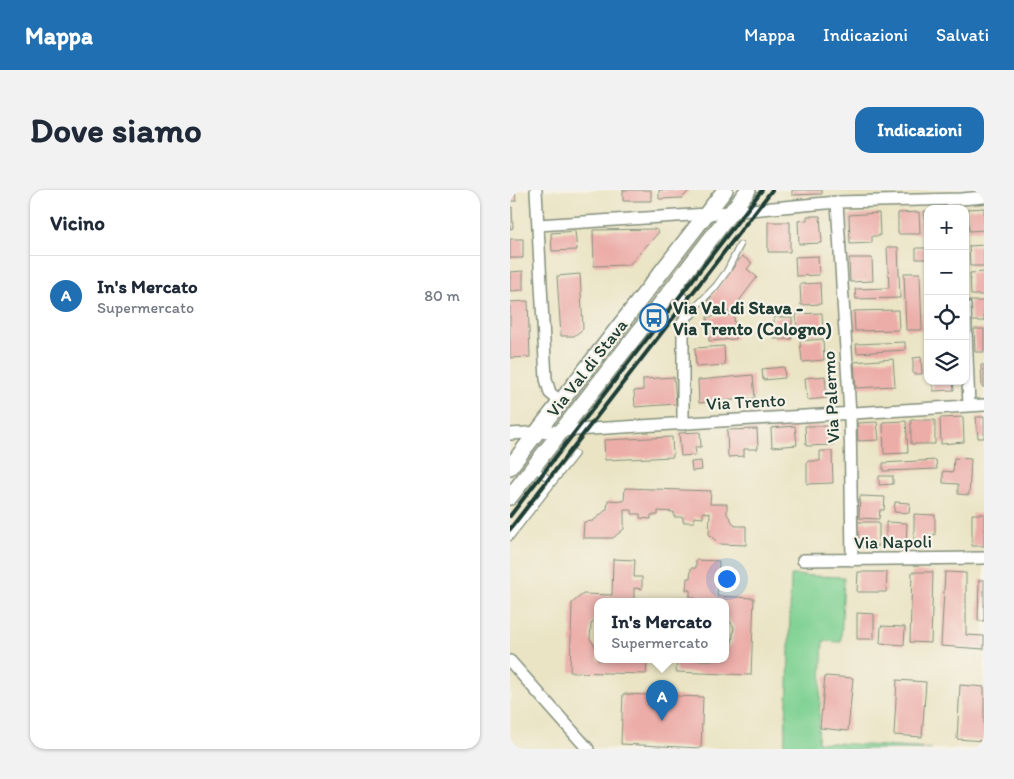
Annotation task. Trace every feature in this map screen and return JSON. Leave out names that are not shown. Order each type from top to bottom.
[{"type":"street","points":[[536,190],[546,379],[550,393],[560,401]]},
{"type":"street","name":"Via Val di Stava","points":[[511,463],[725,190]]},
{"type":"street","name":"Via Val di Stava","points":[[510,497],[748,190]]},
{"type":"street","points":[[538,225],[707,214],[837,202],[961,204],[984,197]]},
{"type":"street","name":"Via Palermo","points":[[837,202],[850,414],[852,560]]},
{"type":"street","points":[[672,289],[690,313],[687,315],[684,323],[683,424]]},
{"type":"street","points":[[966,340],[969,406]]},
{"type":"street","name":"Via Trento","points":[[510,434],[984,406]]},
{"type":"street","name":"Via Napoli","points":[[803,560],[984,558]]},
{"type":"street","points":[[510,661],[588,749]]},
{"type":"lane","points":[[690,313],[727,271],[740,245]]},
{"type":"lane","points":[[510,537],[575,454]]},
{"type":"lane","points":[[533,467],[553,482]]},
{"type":"green space","points":[[791,575],[844,577],[841,642],[823,641],[818,742],[932,749],[784,749]]},
{"type":"building","points":[[510,190],[515,190],[516,201],[510,201]]},
{"type":"building","points":[[623,190],[651,190],[651,201],[623,201]]},
{"type":"building","points":[[659,190],[690,190],[682,198],[659,199]]},
{"type":"building","points":[[792,190],[822,190],[822,194],[792,195]]},
{"type":"building","points":[[512,207],[513,228],[510,229],[510,208]]},
{"type":"building","points":[[984,208],[984,230],[969,231],[969,209]]},
{"type":"building","points":[[919,212],[920,234],[898,234],[898,213]]},
{"type":"building","points":[[879,213],[880,236],[872,236],[872,243],[850,244],[849,215]]},
{"type":"building","points":[[807,216],[820,216],[822,243],[799,244],[798,221],[807,220]]},
{"type":"building","points":[[768,222],[790,222],[790,252],[768,252]]},
{"type":"building","points":[[655,229],[659,232],[629,265],[594,266],[593,230]]},
{"type":"building","points":[[575,231],[577,250],[552,251],[551,233]]},
{"type":"building","points":[[510,239],[523,239],[523,258],[510,258]]},
{"type":"building","points":[[984,245],[984,266],[970,266],[969,246]]},
{"type":"building","points":[[887,247],[898,247],[900,298],[856,299],[855,289],[889,288]]},
{"type":"building","points":[[916,248],[924,248],[924,259],[916,259]]},
{"type":"building","points":[[742,256],[752,263],[747,269],[757,277],[730,313],[720,306],[715,312],[705,305]]},
{"type":"building","points":[[818,256],[819,275],[796,276],[795,257]]},
{"type":"building","points":[[849,258],[872,258],[873,281],[850,282]]},
{"type":"building","points":[[523,271],[523,290],[510,291],[510,272]]},
{"type":"building","points":[[984,272],[984,295],[971,295],[970,273]]},
{"type":"building","points":[[904,273],[920,273],[922,330],[906,330]]},
{"type":"building","points":[[580,274],[583,329],[574,336],[561,336],[557,276]]},
{"type":"building","points":[[820,283],[821,304],[801,305],[800,284]]},
{"type":"building","points":[[528,301],[530,357],[510,358],[510,302]]},
{"type":"building","points":[[970,301],[984,301],[984,321],[971,321]]},
{"type":"building","points":[[898,310],[899,330],[855,331],[854,311]]},
{"type":"building","points":[[822,313],[823,334],[797,335],[796,314]]},
{"type":"building","points":[[734,315],[736,339],[709,341],[707,317]]},
{"type":"building","points":[[774,317],[792,317],[792,339],[774,339]]},
{"type":"building","points":[[974,329],[984,329],[984,352],[975,352]]},
{"type":"building","points":[[823,339],[824,360],[802,362],[800,341]]},
{"type":"building","points":[[905,342],[905,350],[857,353],[856,344]]},
{"type":"building","points":[[724,346],[725,365],[696,367],[695,348]]},
{"type":"building","points":[[921,357],[922,374],[913,374],[913,358]]},
{"type":"building","points":[[893,359],[895,386],[856,388],[854,362]]},
{"type":"building","points":[[981,365],[984,365],[984,387],[982,387]]},
{"type":"building","points":[[784,367],[785,378],[763,380],[762,369]]},
{"type":"building","points":[[753,375],[755,398],[699,403],[698,380]]},
{"type":"building","points":[[825,376],[827,398],[807,400],[805,378]]},
{"type":"building","points":[[674,377],[676,404],[635,407],[634,391],[643,390],[643,379]]},
{"type":"building","points":[[933,385],[953,385],[954,390],[933,391]]},
{"type":"building","points":[[963,417],[964,442],[941,444],[940,418]]},
{"type":"building","points":[[976,417],[984,417],[984,438],[978,438]]},
{"type":"building","points":[[911,420],[935,420],[935,444],[911,444]]},
{"type":"building","points":[[906,421],[908,453],[884,454],[883,422]]},
{"type":"building","points":[[877,422],[879,440],[858,441],[857,423]]},
{"type":"building","points":[[795,426],[797,445],[772,447],[771,428]]},
{"type":"building","points":[[805,426],[832,426],[833,445],[806,446]]},
{"type":"building","points":[[757,429],[758,449],[744,449],[744,456],[728,457],[727,430]]},
{"type":"building","points":[[700,432],[701,447],[695,447],[696,455],[681,456],[679,433]]},
{"type":"building","points":[[672,437],[673,457],[605,460],[604,440]]},
{"type":"building","points":[[820,451],[832,451],[833,483],[807,484],[807,461],[820,461]]},
{"type":"building","points":[[954,458],[971,459],[969,495],[958,494],[958,484],[943,483],[943,471],[953,472]]},
{"type":"building","points":[[936,460],[937,469],[883,471],[883,463]]},
{"type":"building","points":[[701,461],[702,470],[692,471],[691,462]]},
{"type":"building","points":[[879,476],[893,476],[893,484],[879,485]]},
{"type":"building","points":[[625,488],[711,491],[710,504],[727,504],[727,514],[735,526],[746,526],[746,545],[719,544],[709,534],[710,513],[703,512],[703,518],[694,517],[694,522],[683,522],[683,517],[674,517],[674,512],[658,511],[658,515],[651,515],[651,519],[640,518],[640,514],[632,514],[632,510],[624,510],[624,529],[613,538],[583,538],[584,522],[593,521],[607,509],[608,500],[624,501]]},
{"type":"building","points":[[860,496],[885,497],[884,510],[880,510],[879,519],[859,518]]},
{"type":"building","points":[[895,502],[910,503],[909,513],[894,512]]},
{"type":"building","points":[[914,514],[935,515],[935,535],[925,535],[925,545],[914,545]]},
{"type":"building","points":[[972,514],[984,514],[984,546],[972,546]]},
{"type":"building","points":[[856,522],[879,522],[879,546],[857,546]]},
{"type":"building","points":[[886,522],[907,523],[906,546],[886,546]]},
{"type":"building","points":[[613,559],[635,560],[634,577],[642,577],[642,589],[634,588],[634,598],[594,598],[594,621],[591,624],[590,639],[594,644],[594,663],[647,663],[646,674],[570,672],[572,603],[583,594],[612,595]]},
{"type":"building","points":[[696,560],[719,561],[717,596],[754,598],[751,675],[676,672],[677,663],[729,663],[729,646],[732,643],[734,627],[729,620],[729,598],[690,597],[690,590],[686,590],[687,578],[690,578],[691,568],[696,568]]},
{"type":"building","points":[[858,572],[887,572],[886,592],[857,592]]},
{"type":"building","points":[[912,572],[933,572],[931,643],[910,642]]},
{"type":"building","points":[[945,572],[966,573],[966,635],[984,636],[984,649],[941,646]]},
{"type":"building","points":[[979,580],[984,580],[984,621],[978,621]]},
{"type":"building","points":[[857,613],[874,614],[874,639],[857,639]]},
{"type":"building","points":[[881,626],[905,627],[904,645],[880,643]]},
{"type":"building","points":[[825,676],[853,678],[848,731],[820,728]]},
{"type":"building","points":[[897,680],[926,682],[922,737],[894,735]]},
{"type":"building","points":[[960,685],[984,687],[984,741],[957,739]]},
{"type":"building","points":[[623,694],[703,697],[701,748],[621,744]]},
{"type":"railway","points":[[510,516],[762,190]]},
{"type":"railway","points":[[510,529],[772,190]]},
{"type":"place","name":"Via Val di Stava - Via Trento (Cologno)","points":[[654,318]]},
{"type":"place","name":"In's Mercato","points":[[662,721]]}]
